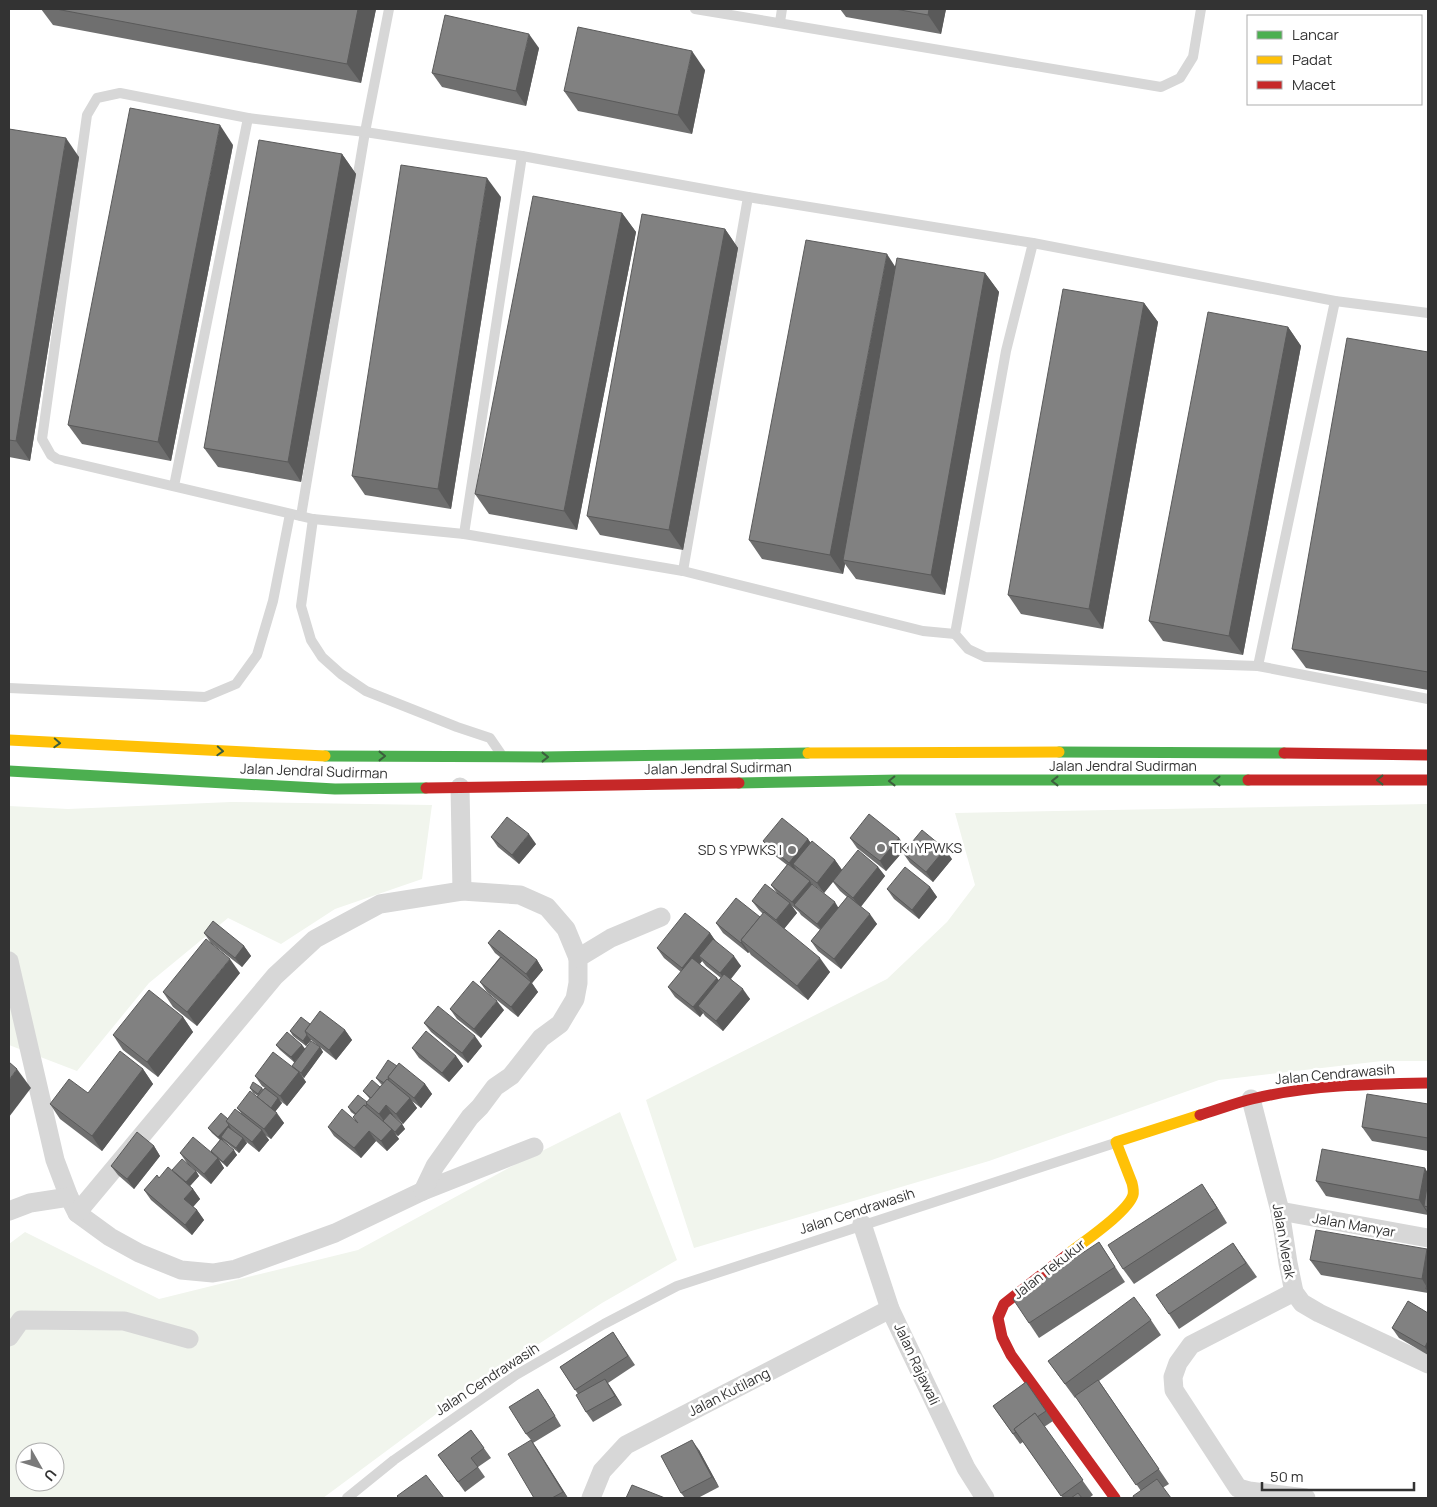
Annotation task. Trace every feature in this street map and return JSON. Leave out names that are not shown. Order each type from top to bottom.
[{"type":"main road","name":"Jalan Jendral Sudirman","points":[[9,740],[325,756],[503,757],[838,752],[1345,753],[1428,755]]},
{"type":"main road","name":"Jalan Jendral Sudirman","points":[[9,771],[335,789],[899,780],[1428,780]]},
{"type":"main road","name":"Jalan Cendrawasih","points":[[1116,1142],[1251,1099],[1288,1092],[1366,1084],[1428,1083]]},
{"type":"main road","name":"Jalan Tekukur","points":[[1115,1498],[1011,1355],[1002,1337],[998,1318],[1004,1304],[1113,1218],[1127,1204],[1134,1192],[1116,1142]]},
{"type":"street","points":[[460,787],[462,891]]},
{"type":"street","points":[[73,1205],[275,976],[315,939],[380,904],[462,891],[520,895],[547,907],[566,929],[578,958],[578,983],[575,1000],[560,1024],[541,1038],[511,1076],[495,1087],[480,1108],[470,1117],[435,1166],[423,1191]]},
{"type":"street","points":[[578,958],[611,938],[661,917]]},
{"type":"street","points":[[9,961],[55,1160],[73,1205],[110,1237],[139,1253],[181,1270],[212,1273],[236,1268],[335,1233],[423,1191],[534,1147]]},
{"type":"street","name":"Jalan Merak","points":[[1251,1099],[1280,1211],[1294,1292],[1302,1303],[1320,1313],[1428,1364]]},
{"type":"street","points":[[9,1211],[30,1203],[73,1205]]},
{"type":"street","name":"Jalan Manyar","points":[[1280,1211],[1428,1238]]},
{"type":"street","name":"Jalan Rajawali","points":[[862,1224],[890,1309],[966,1468],[984,1498]]},
{"type":"street","points":[[1294,1292],[1191,1345],[1178,1363],[1174,1377],[1174,1390],[1238,1488],[1306,1498]]},
{"type":"street","name":"Jalan Kutilang","points":[[591,1498],[602,1471],[626,1445],[890,1309]]},
{"type":"street","points":[[9,1337],[21,1320],[124,1321],[189,1339]]},
{"type":"lane","points":[[301,516],[365,132],[389,9]]},
{"type":"lane","points":[[695,9],[1160,88],[1180,78],[1193,57],[1201,9]]},
{"type":"lane","points":[[780,22],[782,9]]},
{"type":"lane","points":[[1428,314],[1335,301],[1033,243],[748,197],[522,156],[365,132],[248,118],[120,93],[97,98],[87,115],[42,439],[51,455],[57,459],[290,514],[314,519],[464,534],[684,571],[923,631],[955,634],[968,649],[985,657],[1258,666],[1428,699]]},
{"type":"lane","points":[[174,486],[248,118]]},
{"type":"lane","points":[[464,534],[522,156]]},
{"type":"lane","points":[[684,571],[748,197]]},
{"type":"lane","points":[[955,634],[1006,351],[1033,243]]},
{"type":"lane","points":[[1258,666],[1335,301]]},
{"type":"lane","points":[[9,688],[205,697],[236,684],[257,655],[274,593],[290,514]]},
{"type":"lane","points":[[314,519],[300,606],[311,640],[322,657],[341,674],[366,691],[490,738],[503,757]]},
{"type":"lane","name":"Jalan Cendrawasih","points":[[347,1498],[394,1460],[516,1375],[604,1324],[677,1286],[1116,1142]]},
{"type":"shaded area","points":[[231,802],[432,805],[422,879],[335,909],[281,944],[228,918],[149,983],[77,1071],[9,1045],[9,806],[68,809]]},
{"type":"shaded area","points":[[1428,804],[1428,1061],[1382,1061],[1219,1080],[989,1161],[694,1248],[646,1100],[887,979],[947,922],[975,885],[955,813]]},
{"type":"shaded area","points":[[620,1112],[677,1260],[602,1303],[478,1383],[323,1498],[9,1498],[9,1244],[25,1232],[159,1299],[358,1250],[516,1164]]},
{"type":"building","points":[[56,9],[358,9],[347,64]]},
{"type":"building","points":[[895,9],[929,9],[928,15]]},
{"type":"building","points":[[445,15],[529,34],[516,91],[432,73]]},
{"type":"building","points":[[578,27],[692,51],[678,115],[564,91]]},
{"type":"building","points":[[130,108],[220,125],[158,442],[68,425]]},
{"type":"building","points":[[9,129],[66,138],[16,441],[9,440]]},
{"type":"building","points":[[259,140],[342,154],[288,462],[204,448]]},
{"type":"building","points":[[401,165],[487,178],[438,489],[352,476]]},
{"type":"building","points":[[533,196],[622,213],[564,511],[475,494]]},
{"type":"building","points":[[642,214],[725,229],[669,530],[587,516]]},
{"type":"building","points":[[806,240],[887,254],[830,555],[749,540]]},
{"type":"building","points":[[897,258],[985,273],[931,575],[843,560]]},
{"type":"building","points":[[1063,289],[1144,303],[1089,609],[1008,595]]},
{"type":"building","points":[[1208,312],[1288,327],[1229,636],[1149,621]]},
{"type":"building","points":[[1347,338],[1428,352],[1428,672],[1292,649]]},
{"type":"building","name":"TK I YPWKS","points":[[869,814],[899,838],[880,861],[850,838]]},
{"type":"building","points":[[507,817],[529,834],[512,855],[491,837]]},
{"type":"building","points":[[782,818],[808,839],[789,863],[763,841]]},
{"type":"building","points":[[922,830],[945,849],[926,872],[903,853]]},
{"type":"building","points":[[812,841],[835,860],[817,883],[793,864]]},
{"type":"building","points":[[858,850],[878,867],[853,898],[833,881]]},
{"type":"building","points":[[788,864],[810,881],[792,902],[771,885]]},
{"type":"building","points":[[905,867],[930,887],[912,910],[887,889]]},
{"type":"building","points":[[765,884],[790,903],[776,920],[752,901]]},
{"type":"building","points":[[812,884],[835,902],[817,924],[794,905]]},
{"type":"building","points":[[848,896],[870,914],[834,959],[811,941]]},
{"type":"building","points":[[736,898],[760,917],[741,940],[741,943],[716,923]]},
{"type":"building","points":[[764,912],[820,958],[797,986],[741,940]]},
{"type":"building","points":[[685,913],[710,933],[682,968],[657,948]]},
{"type":"building","points":[[213,921],[244,946],[235,958],[204,933]]},
{"type":"building","points":[[499,930],[537,960],[526,974],[488,943]]},
{"type":"building","points":[[206,939],[230,959],[187,1012],[163,992]]},
{"type":"building","points":[[713,939],[734,956],[720,973],[699,956]]},
{"type":"building","points":[[501,957],[531,982],[511,1007],[480,982]]},
{"type":"building","points":[[692,958],[717,978],[693,1007],[668,987]]},
{"type":"building","points":[[724,974],[743,989],[716,1021],[698,1006]]},
{"type":"building","points":[[473,981],[497,1001],[474,1029],[450,1009]]},
{"type":"building","points":[[149,990],[183,1017],[147,1062],[113,1035]]},
{"type":"building","points":[[438,1006],[475,1036],[462,1053],[424,1023]]},
{"type":"building","points":[[320,1011],[345,1030],[329,1050],[305,1031]]},
{"type":"building","points":[[301,1017],[310,1024],[305,1031],[307,1035],[303,1041],[290,1031]]},
{"type":"building","points":[[426,1031],[456,1056],[442,1073],[412,1048]]},
{"type":"building","points":[[287,1032],[302,1045],[291,1057],[276,1045]]},
{"type":"building","points":[[311,1041],[320,1047],[301,1073],[292,1066]]},
{"type":"building","points":[[120,1051],[143,1069],[92,1136],[50,1104],[69,1079],[88,1093]]},
{"type":"building","points":[[273,1052],[299,1072],[280,1096],[255,1076]]},
{"type":"building","points":[[388,1060],[397,1066],[388,1077],[389,1080],[387,1079],[384,1083],[376,1078]]},
{"type":"building","points":[[9,1062],[17,1069],[9,1080]]},
{"type":"building","points":[[399,1063],[425,1084],[414,1098],[388,1077]]},
{"type":"building","points":[[387,1079],[410,1098],[396,1114],[386,1105],[379,1114],[366,1103]]},
{"type":"building","points":[[372,1080],[380,1087],[371,1098],[363,1091]]},
{"type":"building","points":[[253,1082],[262,1088],[258,1094],[250,1088]]},
{"type":"building","points":[[265,1088],[278,1098],[271,1108],[257,1097]]},
{"type":"building","points":[[250,1091],[277,1113],[264,1129],[237,1108]]},
{"type":"building","points":[[1367,1094],[1428,1104],[1428,1138],[1362,1127]]},
{"type":"building","points":[[358,1095],[367,1104],[356,1114],[348,1107]]},
{"type":"building","points":[[364,1105],[392,1129],[381,1141],[369,1131],[354,1148],[328,1127],[342,1109],[358,1123],[353,1117]]},
{"type":"building","points":[[235,1109],[262,1130],[252,1142],[226,1121]]},
{"type":"building","points":[[221,1113],[228,1119],[226,1121],[229,1125],[218,1137],[208,1128]]},
{"type":"building","points":[[390,1113],[402,1124],[395,1132],[383,1121]]},
{"type":"building","points":[[228,1127],[243,1138],[236,1148],[221,1137]]},
{"type":"building","points":[[137,1132],[154,1146],[127,1179],[111,1166]]},
{"type":"building","points":[[193,1137],[218,1158],[204,1174],[180,1153]]},
{"type":"building","points":[[221,1139],[234,1150],[223,1162],[211,1151]]},
{"type":"building","points":[[1322,1149],[1425,1168],[1419,1200],[1316,1181]]},
{"type":"building","points":[[182,1159],[196,1171],[186,1182],[172,1170]]},
{"type":"building","points":[[168,1167],[193,1189],[184,1199],[197,1210],[185,1225],[144,1190],[157,1175],[159,1178]]},
{"type":"building","points":[[1428,1180],[1428,1207],[1424,1206]]},
{"type":"building","points":[[1202,1184],[1217,1208],[1123,1269],[1108,1245]]},
{"type":"building","points":[[1316,1230],[1427,1249],[1422,1279],[1310,1260]]},
{"type":"building","points":[[1099,1242],[1115,1267],[1029,1323],[1013,1299]]},
{"type":"building","points":[[1233,1243],[1246,1263],[1169,1314],[1156,1295]]},
{"type":"building","points":[[1134,1297],[1151,1320],[1065,1384],[1048,1361]]},
{"type":"building","points":[[1408,1301],[1428,1313],[1428,1341],[1425,1347],[1392,1328]]},
{"type":"building","points":[[613,1332],[628,1356],[575,1390],[560,1367]]},
{"type":"building","points":[[605,1379],[615,1396],[586,1412],[576,1395]]},
{"type":"building","points":[[1098,1380],[1159,1469],[1136,1485],[1075,1396]]},
{"type":"building","points":[[1026,1382],[1046,1411],[1037,1417],[1035,1413],[1014,1429],[1016,1432],[1013,1434],[993,1406]]},
{"type":"building","points":[[538,1389],[555,1416],[526,1434],[509,1407]]},
{"type":"building","points":[[1035,1413],[1083,1480],[1061,1496],[1014,1429]]},
{"type":"building","points":[[471,1430],[484,1448],[471,1458],[478,1467],[458,1482],[438,1455]]},
{"type":"building","points":[[531,1440],[563,1492],[552,1498],[534,1498],[508,1454]]},
{"type":"building","points":[[692,1440],[712,1477],[681,1493],[661,1456]]},
{"type":"building","points":[[426,1475],[444,1498],[399,1498],[397,1496]]},
{"type":"building","points":[[1157,1479],[1171,1498],[1134,1498],[1133,1496]]},
{"type":"building","points":[[632,1485],[665,1498],[626,1498]]},
{"type":"building","points":[[1078,1493],[1082,1498],[1071,1498]]},
{"type":"traffic: fast","points":[[1059,752],[1284,753]]},
{"type":"traffic: fast","points":[[325,756],[543,757],[808,753]]},
{"type":"traffic: fast","points":[[9,771],[335,789],[426,788]]},
{"type":"traffic: fast","points":[[739,783],[899,780],[1248,780]]},
{"type":"traffic: slow","points":[[9,740],[325,756]]},
{"type":"traffic: slow","points":[[808,753],[1059,752]]},
{"type":"traffic: slow","points":[[1068,1254],[1123,1210],[1133,1195],[1132,1183],[1116,1142],[1200,1115]]},
{"type":"traffic: jam","points":[[1284,753],[1428,755]]},
{"type":"traffic: jam","points":[[1248,780],[1428,780]]},
{"type":"traffic: jam","points":[[426,788],[739,783]]},
{"type":"traffic: jam","points":[[1200,1115],[1246,1101],[1295,1091],[1361,1085],[1428,1083]]},
{"type":"traffic: jam","points":[[1068,1254],[1004,1304],[998,1318],[1002,1337],[1011,1355],[1115,1498]]},
{"type":"place","name":"TK I YPWKS","points":[[881,848]]},
{"type":"place","name":"SD S YPWKS I","points":[[792,850]]}]
